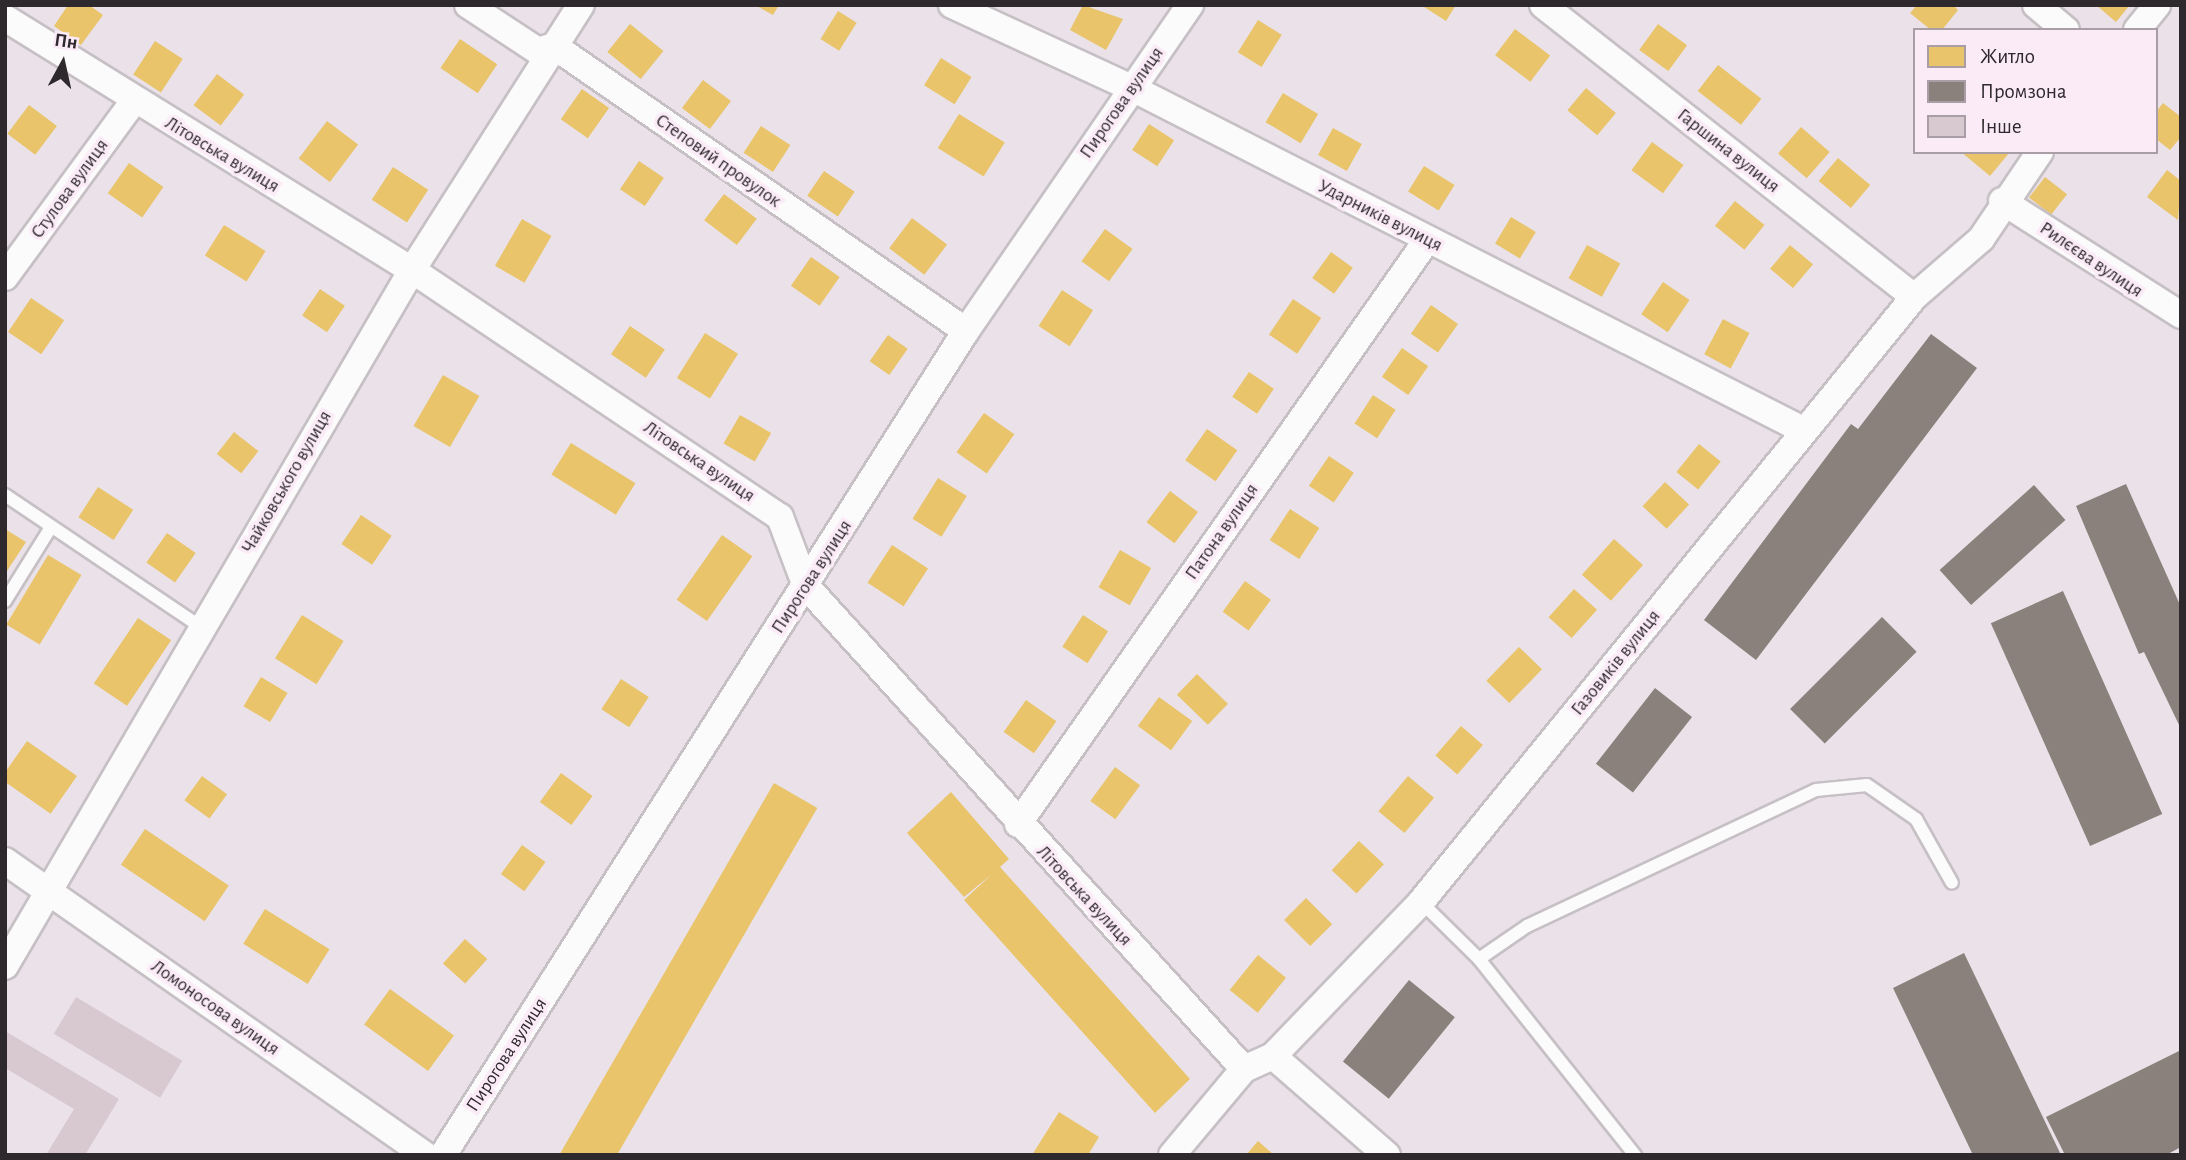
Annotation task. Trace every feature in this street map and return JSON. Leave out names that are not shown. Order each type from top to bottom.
[{"type":"street","name":"Степовий провулок","points":[[468,5],[538,51],[554,46],[966,331]]},
{"type":"street","name":"Чайковського вулиця","points":[[5,966],[51,892],[412,270],[581,5]]},
{"type":"street","name":"Ударників вулиця","points":[[952,5],[1132,88],[1805,431]]},
{"type":"street","name":"Пирогова вулиця","points":[[443,1155],[966,331],[1189,5]]},
{"type":"street","name":"Гаршина вулиця","points":[[1543,5],[1913,297]]},
{"type":"street","points":[[2036,5],[2064,28]]},
{"type":"street","points":[[2139,28],[2157,5]]},
{"type":"street","name":"Літовська вулиця","points":[[5,18],[134,102],[412,270],[780,517],[806,586],[1018,824],[1244,1069]]},
{"type":"street","name":"Стулова вулиця","points":[[5,277],[134,102]]},
{"type":"street","name":"Газовиків вулиця","points":[[1172,1155],[1244,1069],[1273,1056],[1421,902],[1913,297],[1981,239],[2002,201],[2038,154]]},
{"type":"street","name":"Рилєєва вулиця","points":[[2002,201],[2181,315]]},
{"type":"street","name":"Патона вулиця","points":[[1018,824],[1427,240]]},
{"type":"street","name":"Ломоносова вулиця","points":[[5,861],[425,1155]]},
{"type":"street","points":[[1273,1056],[1387,1155]]},
{"type":"lane","points":[[5,495],[202,628]]},
{"type":"lane","points":[[5,601],[51,527]]},
{"type":"lane","points":[[1479,959],[1527,926],[1816,790],[1867,785],[1916,819],[1952,883]]},
{"type":"lane","points":[[1421,902],[1479,959],[1635,1155]]},
{"type":"building: Житло","points":[[68,5],[89,5],[103,15],[81,45],[54,26]]},
{"type":"building: Житло","points":[[755,5],[779,5],[773,15]]},
{"type":"building: Житло","points":[[1083,5],[1123,19],[1106,50],[1070,30]]},
{"type":"building: Житло","points":[[1421,5],[1456,5],[1446,21]]},
{"type":"building: Житло","points":[[1917,5],[1953,5],[1958,10],[1944,28],[1929,28],[1910,13]]},
{"type":"building: Житло","points":[[2096,5],[2130,5],[2116,22]]},
{"type":"building: Житло","points":[[838,11],[857,23],[839,51],[821,39]]},
{"type":"building: Житло","points":[[1258,20],[1282,35],[1262,67],[1238,52]]},
{"type":"building: Житло","points":[[630,24],[663,51],[641,79],[607,52]]},
{"type":"building: Житло","points":[[1658,24],[1687,45],[1668,71],[1639,50]]},
{"type":"building: Житло","points":[[1515,29],[1550,55],[1530,82],[1495,55]]},
{"type":"building: Житло","points":[[460,39],[497,64],[478,93],[440,68]]},
{"type":"building: Житло","points":[[155,41],[183,59],[161,93],[133,75]]},
{"type":"building: Житло","points":[[941,58],[972,77],[955,104],[924,85]]},
{"type":"building: Житло","points":[[1718,65],[1761,99],[1741,125],[1698,91]]},
{"type":"building: Житло","points":[[217,74],[244,94],[221,126],[194,105]]},
{"type":"building: Житло","points":[[703,80],[731,101],[710,129],[682,108]]},
{"type":"building: Житло","points":[[1586,88],[1616,113],[1597,135],[1567,110]]},
{"type":"building: Житло","points":[[582,89],[609,108],[588,138],[561,119]]},
{"type":"building: Житло","points":[[1283,93],[1318,114],[1301,143],[1265,122]]},
{"type":"building: Житло","points":[[2163,103],[2181,117],[2181,137],[2170,150],[2158,141],[2158,109]]},
{"type":"building: Житло","points":[[29,105],[57,126],[35,155],[7,134]]},
{"type":"building: Житло","points":[[959,114],[1005,143],[984,177],[938,148]]},
{"type":"building: Житло","points":[[327,121],[358,144],[330,182],[299,159]]},
{"type":"building: Житло","points":[[1149,124],[1174,140],[1157,166],[1132,150]]},
{"type":"building: Житло","points":[[761,126],[790,145],[773,172],[744,153]]},
{"type":"building: Житло","points":[[1801,127],[1830,152],[1807,178],[1778,153]]},
{"type":"building: Житло","points":[[1333,128],[1362,144],[1347,171],[1318,155]]},
{"type":"building: Житло","points":[[1652,142],[1684,165],[1663,193],[1631,170]]},
{"type":"building: Житло","points":[[1963,154],[2008,154],[1990,176]]},
{"type":"building: Житло","points":[[1838,158],[1870,185],[1851,208],[1819,181]]},
{"type":"building: Житло","points":[[639,161],[664,178],[645,206],[620,189]]},
{"type":"building: Житло","points":[[129,163],[163,187],[142,217],[108,193]]},
{"type":"building: Житло","points":[[1424,166],[1455,185],[1439,211],[1408,191]]},
{"type":"building: Житло","points":[[393,167],[428,190],[407,223],[372,200]]},
{"type":"building: Житло","points":[[2167,170],[2181,181],[2178,220],[2147,197]]},
{"type":"building: Житло","points":[[824,171],[855,192],[838,217],[807,196]]},
{"type":"building: Житло","points":[[2045,177],[2067,194],[2051,215],[2029,197]]},
{"type":"building: Житло","points":[[724,194],[757,219],[737,245],[704,220]]},
{"type":"building: Житло","points":[[1735,201],[1765,225],[1744,250],[1715,226]]},
{"type":"building: Житло","points":[[1511,217],[1536,232],[1520,259],[1495,244]]},
{"type":"building: Житло","points":[[912,218],[947,244],[924,275],[889,248]]},
{"type":"building: Житло","points":[[522,219],[551,236],[524,283],[495,266]]},
{"type":"building: Житло","points":[[224,225],[266,251],[246,281],[205,256]]},
{"type":"building: Житло","points":[[1105,229],[1133,249],[1109,281],[1081,261]]},
{"type":"building: Житло","points":[[1587,245],[1620,263],[1602,297],[1569,278]]},
{"type":"building: Житло","points":[[1790,245],[1813,264],[1793,288],[1770,269]]},
{"type":"building: Житло","points":[[1331,252],[1353,268],[1334,294],[1312,278]]},
{"type":"building: Житло","points":[[811,257],[840,277],[820,306],[791,286]]},
{"type":"building: Житло","points":[[1663,282],[1690,300],[1668,332],[1641,314]]},
{"type":"building: Житло","points":[[320,289],[345,306],[327,332],[302,316]]},
{"type":"building: Житло","points":[[1062,290],[1093,310],[1070,346],[1039,326]]},
{"type":"building: Житло","points":[[31,298],[64,320],[41,354],[8,332]]},
{"type":"building: Житло","points":[[1293,299],[1321,318],[1297,354],[1269,335]]},
{"type":"building: Житло","points":[[1431,305],[1458,324],[1438,353],[1411,334]]},
{"type":"building: Житло","points":[[1723,319],[1749,333],[1731,368],[1704,354]]},
{"type":"building: Житло","points":[[630,326],[665,349],[646,378],[611,354]]},
{"type":"building: Житло","points":[[705,333],[738,354],[710,399],[677,378]]},
{"type":"building: Житло","points":[[888,335],[908,349],[889,375],[870,361]]},
{"type":"building: Житло","points":[[1402,348],[1428,366],[1408,395],[1382,377]]},
{"type":"building: Житло","points":[[1249,372],[1274,389],[1257,414],[1232,397]]},
{"type":"building: Житло","points":[[443,375],[479,396],[450,447],[414,426]]},
{"type":"building: Житло","points":[[1373,395],[1396,410],[1377,438],[1354,424]]},
{"type":"building: Житло","points":[[984,413],[1014,434],[987,474],[956,452]]},
{"type":"building: Житло","points":[[740,415],[771,433],[755,462],[724,444]]},
{"type":"building: Житло","points":[[1207,429],[1237,450],[1216,481],[1185,460]]},
{"type":"building: Житло","points":[[234,432],[258,451],[241,473],[217,454]]},
{"type":"building: Житло","points":[[571,443],[635,483],[616,515],[551,474]]},
{"type":"building: Житло","points":[[1699,444],[1721,462],[1698,490],[1676,472]]},
{"type":"building: Житло","points":[[1329,456],[1354,473],[1334,503],[1309,486]]},
{"type":"building: Житло","points":[[938,478],[967,496],[941,537],[913,519]]},
{"type":"building: Житло","points":[[1665,482],[1689,505],[1667,529],[1642,506]]},
{"type":"building: Житло","points":[[98,487],[133,510],[114,540],[78,517]]},
{"type":"building: Житло","points":[[1170,491],[1198,512],[1174,543],[1147,522]]},
{"type":"building: Житло","points":[[1290,509],[1319,528],[1299,559],[1270,540]]},
{"type":"building: Житло","points":[[361,515],[392,536],[372,565],[341,544]]},
{"type":"building: Житло","points":[[5,529],[26,542],[5,574]]},
{"type":"building: Житло","points":[[167,533],[196,553],[175,583],[146,562]]},
{"type":"building: Житло","points":[[722,535],[752,556],[707,621],[677,600]]},
{"type":"building: Житло","points":[[1614,539],[1643,565],[1611,601],[1582,575]]},
{"type":"building: Житло","points":[[892,545],[928,568],[904,606],[867,583]]},
{"type":"building: Житло","points":[[1120,550],[1151,568],[1130,605],[1098,587]]},
{"type":"building: Житло","points":[[48,555],[81,575],[40,645],[6,624]]},
{"type":"building: Житло","points":[[1245,581],[1271,600],[1249,631],[1223,612]]},
{"type":"building: Житло","points":[[1574,589],[1597,610],[1572,638],[1549,617]]},
{"type":"building: Житло","points":[[302,615],[344,641],[317,684],[275,658]]},
{"type":"building: Житло","points":[[1083,615],[1108,631],[1087,663],[1062,647]]},
{"type":"building: Житло","points":[[138,618],[171,640],[127,706],[94,683]]},
{"type":"building: Житло","points":[[1519,647],[1542,669],[1509,703],[1486,681]]},
{"type":"building: Житло","points":[[1197,674],[1228,704],[1208,725],[1177,695]]},
{"type":"building: Житло","points":[[261,677],[288,693],[270,722],[243,706]]},
{"type":"building: Житло","points":[[621,679],[649,697],[629,727],[601,709]]},
{"type":"building: Житло","points":[[1159,697],[1192,721],[1171,750],[1138,726]]},
{"type":"building: Житло","points":[[1026,700],[1056,721],[1034,753],[1004,732]]},
{"type":"building: Житло","points":[[1461,726],[1483,745],[1457,774],[1435,755]]},
{"type":"building: Житло","points":[[27,741],[77,776],[51,814],[5,782],[5,772]]},
{"type":"building: Житло","points":[[1115,767],[1140,785],[1115,819],[1090,801]]},
{"type":"building: Житло","points":[[561,773],[593,796],[571,825],[540,802]]},
{"type":"building: Житло","points":[[202,776],[227,794],[209,818],[184,800]]},
{"type":"building: Житло","points":[[1408,776],[1434,798],[1404,833],[1378,811]]},
{"type":"building: Житло","points":[[774,783],[817,808],[617,1155],[559,1155]]},
{"type":"building: Житло","points":[[951,792],[1009,859],[1000,867],[1190,1079],[1155,1113],[964,900],[992,874],[964,897],[907,833]]},
{"type":"building: Житло","points":[[145,829],[229,885],[205,921],[121,865]]},
{"type":"building: Житло","points":[[1359,841],[1384,864],[1357,893],[1332,870]]},
{"type":"building: Житло","points":[[522,845],[545,862],[524,891],[501,874]]},
{"type":"building: Житло","points":[[1306,898],[1332,924],[1310,946],[1284,920]]},
{"type":"building: Житло","points":[[265,909],[329,949],[308,984],[243,944]]},
{"type":"building: Житло","points":[[465,939],[487,959],[465,984],[443,964]]},
{"type":"building: Житло","points":[[1258,955],[1286,978],[1258,1013],[1230,990]]},
{"type":"building: Житло","points":[[390,989],[454,1035],[428,1071],[364,1025]]},
{"type":"building: Житло","points":[[1059,1112],[1099,1137],[1088,1155],[1032,1155]]},
{"type":"building: Житло","points":[[1258,1141],[1274,1155],[1246,1155]]},
{"type":"building: Промзона","points":[[1931,334],[1977,368],[1756,660],[1704,620],[1851,424],[1858,429]]},
{"type":"building: Промзона","points":[[2126,484],[2181,607],[2181,729],[2144,652],[2139,654],[2076,506]]},
{"type":"building: Промзона","points":[[2034,485],[2065,520],[1971,605],[1940,570]]},
{"type":"building: Промзона","points":[[2063,591],[2162,814],[2090,846],[1991,623]]},
{"type":"building: Промзона","points":[[1882,617],[1917,652],[1825,744],[1790,709]]},
{"type":"building: Промзона","points":[[1655,688],[1692,717],[1633,793],[1596,764]]},
{"type":"building: Промзона","points":[[1964,953],[2061,1155],[1973,1155],[1893,988]]},
{"type":"building: Промзона","points":[[1409,980],[1455,1017],[1389,1099],[1343,1062]]},
{"type":"building: Промзона","points":[[2181,1050],[2181,1147],[2166,1155],[2065,1155],[2046,1117]]},
{"type":"building: Інше","points":[[76,997],[182,1061],[160,1098],[54,1034]]},
{"type":"building: Інше","points":[[5,1031],[119,1099],[85,1155],[46,1155],[74,1109],[5,1068]]}]
